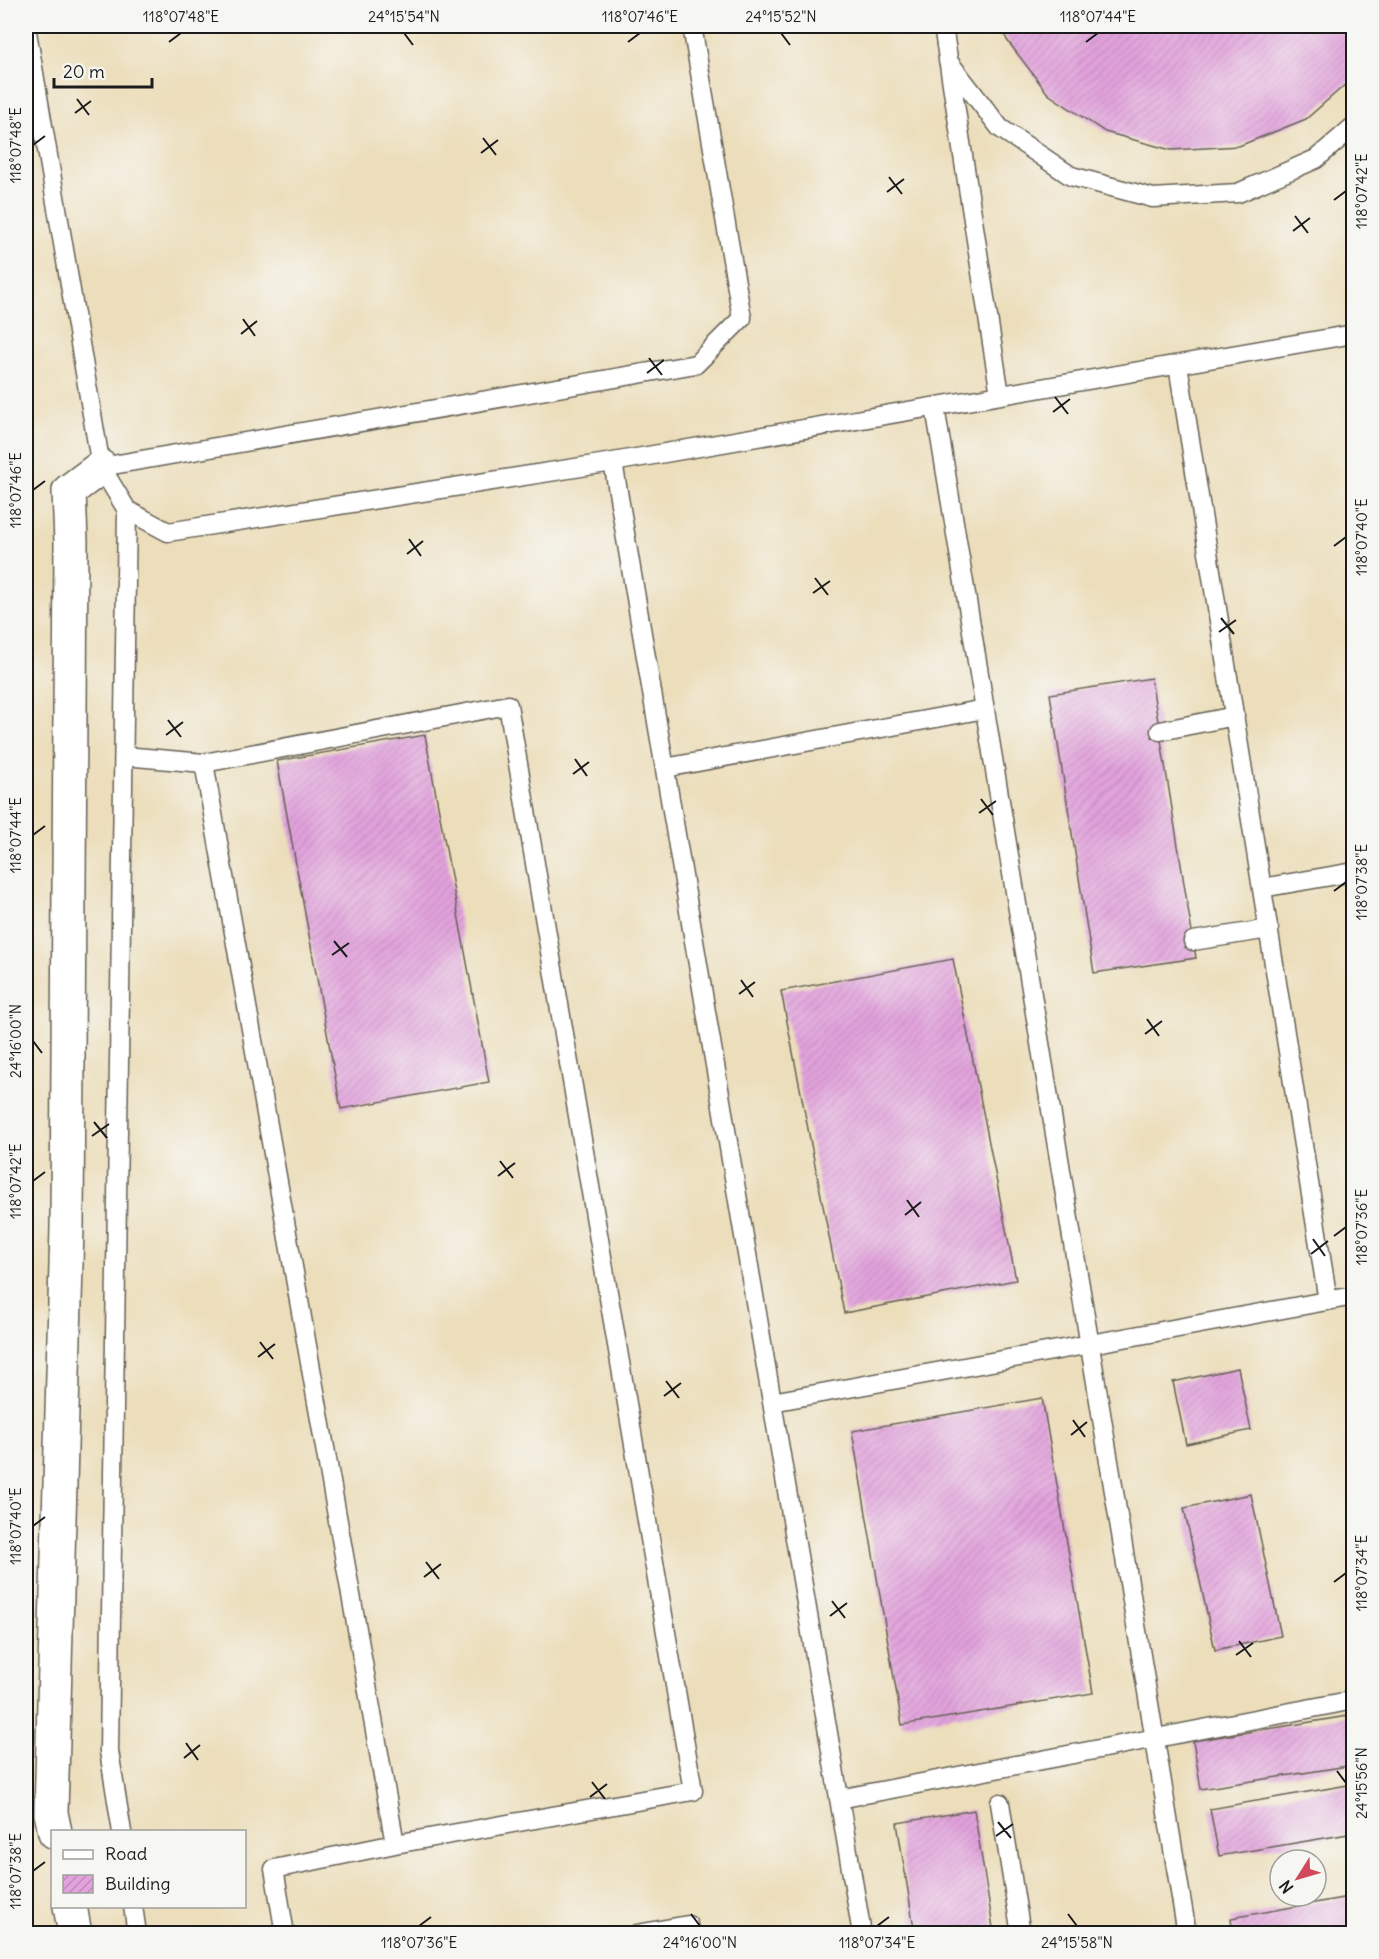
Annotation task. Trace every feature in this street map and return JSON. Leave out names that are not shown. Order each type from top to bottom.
[{"type":"street","points":[[55,1830],[51,1813],[67,1216],[71,542],[69,491],[101,467]]},
{"type":"street","points":[[70,1908],[75,1934]]},
{"type":"lane","points":[[26,26],[101,467],[127,510],[168,532],[613,462],[1353,334]]},
{"type":"lane","points":[[101,467],[696,364],[742,318],[692,26]]},
{"type":"lane","points":[[943,26],[1000,395]]},
{"type":"lane","points":[[948,61],[1000,128],[1071,176],[1153,198],[1238,193],[1316,159],[1353,126]]},
{"type":"lane","points":[[1178,366],[1328,1301]]},
{"type":"lane","points":[[935,407],[1187,1934]]},
{"type":"lane","points":[[613,462],[862,1934]]},
{"type":"lane","points":[[122,1830],[109,1751],[127,510]]},
{"type":"lane","points":[[124,756],[204,763],[508,705],[693,1791],[395,1844],[274,1869],[285,1934]]},
{"type":"lane","points":[[665,768],[985,709]]},
{"type":"lane","points":[[1160,731],[1235,716]]},
{"type":"lane","points":[[204,763],[395,1844]]},
{"type":"lane","points":[[1262,888],[1353,872]]},
{"type":"lane","points":[[1193,941],[1269,929]]},
{"type":"lane","points":[[772,1402],[1353,1296]]},
{"type":"lane","points":[[839,1799],[1353,1700]]},
{"type":"lane","points":[[1000,1803],[1022,1934]]},
{"type":"lane","points":[[133,1908],[137,1934]]},
{"type":"lane","points":[[637,1934],[688,1925],[690,1934]]},
{"type":"building","points":[[1001,26],[1354,26],[1354,77],[1306,119],[1239,146],[1171,150],[1105,132],[1048,94],[1007,40]]},
{"type":"building","points":[[1151,678],[1196,958],[1094,973],[1050,694]]},
{"type":"building","points":[[425,735],[489,1082],[341,1109],[277,761]]},
{"type":"building","points":[[953,959],[1016,1280],[844,1313],[781,991]]},
{"type":"building","points":[[1238,1368],[1251,1430],[1186,1444],[1173,1382]]},
{"type":"building","points":[[1042,1398],[1093,1693],[902,1725],[852,1431]]},
{"type":"building","points":[[1251,1494],[1281,1636],[1215,1650],[1184,1508]]},
{"type":"building","points":[[1354,1715],[1354,1765],[1201,1789],[1193,1741]]},
{"type":"building","points":[[1354,1784],[1354,1833],[1219,1856],[1210,1809]]},
{"type":"building","points":[[974,1810],[994,1934],[915,1934],[897,1823]]},
{"type":"building","points":[[1354,1896],[1354,1934],[1233,1934],[1231,1918],[1287,1908],[1328,1908],[1328,1901]]}]
